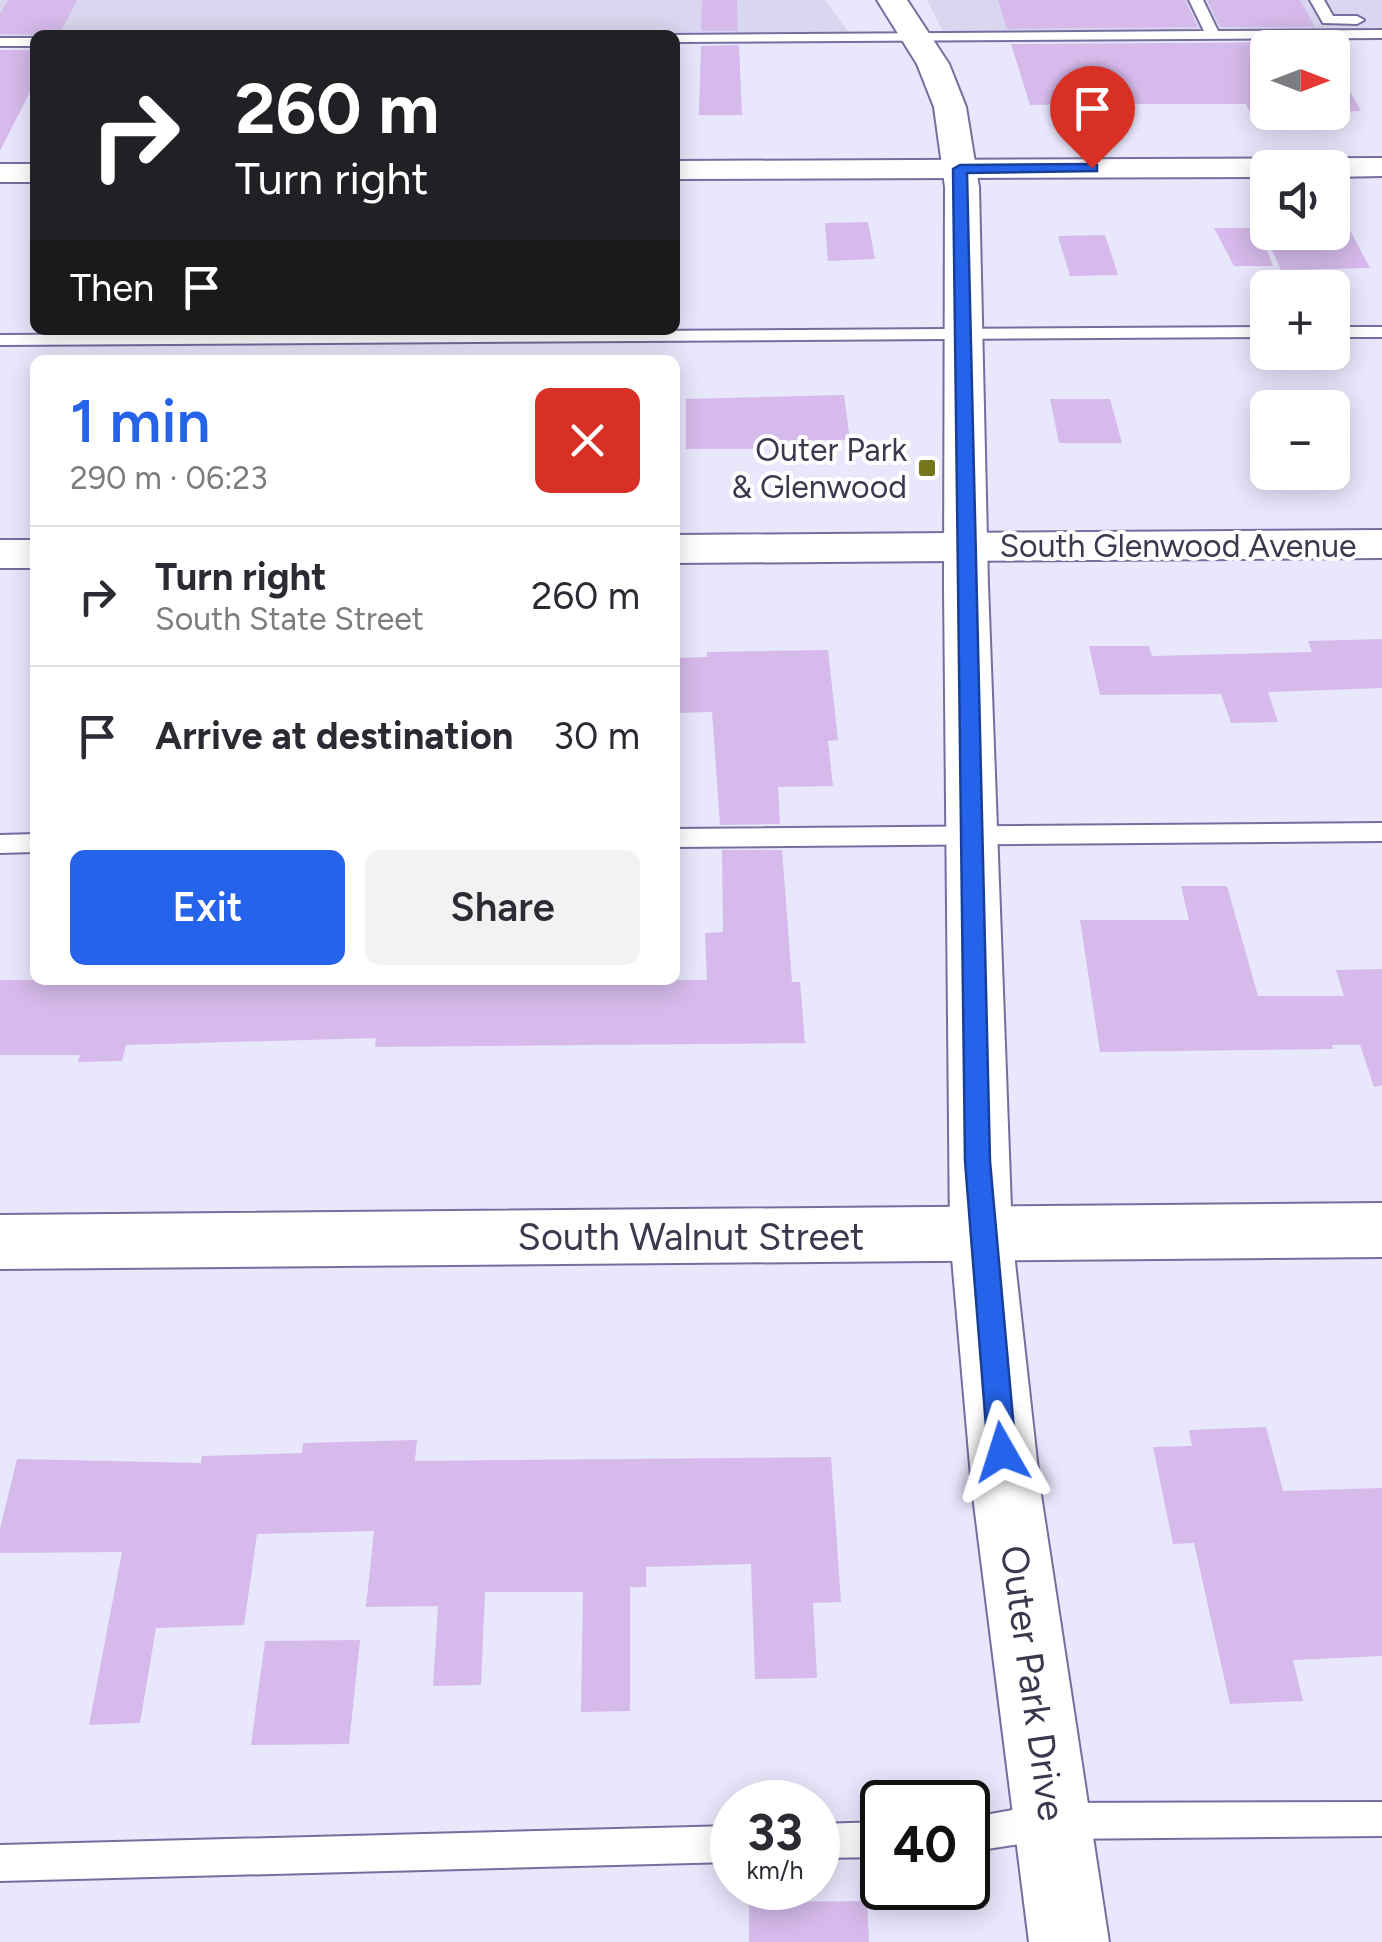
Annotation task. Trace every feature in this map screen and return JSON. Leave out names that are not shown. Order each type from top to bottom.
[{"type":"street","name":"Outer Park Drive","points":[[892,0],[918,36],[950,106],[960,169],[981,1234],[1006,1488],[1070,1942]]},
{"type":"street","points":[[680,170],[1382,166]]},
{"type":"street","points":[[0,173],[30,173]]},
{"type":"street","name":"South Glenwood Avenue","points":[[680,549],[1382,544]]},
{"type":"street","points":[[0,554],[30,554]]},
{"type":"street","name":"South Walnut Street","points":[[0,1242],[1382,1230]]},
{"type":"lane","points":[[1196,0],[1213,35]]},
{"type":"lane","points":[[1316,0],[1331,27]]},
{"type":"lane","points":[[680,38],[1213,35],[1331,27],[1382,19]]},
{"type":"lane","points":[[1331,27],[1382,34]]},
{"type":"lane","points":[[0,42],[30,42]]},
{"type":"lane","points":[[0,340],[1250,332]]},
{"type":"lane","points":[[1350,332],[1382,332]]},
{"type":"lane","points":[[680,838],[1382,832]]},
{"type":"lane","points":[[0,844],[30,844]]},
{"type":"lane","points":[[990,1831],[1052,1821],[1382,1819]]},
{"type":"lane","points":[[0,1863],[710,1845]]},
{"type":"shaded area","points":[[0,0],[825,0],[850,34],[680,35],[680,30],[30,30],[30,37],[0,37]]},
{"type":"shaded area","points":[[927,0],[1382,0],[1382,30],[943,32]]},
{"type":"building","points":[[8,0],[77,0],[62,30],[0,34],[0,14]]},
{"type":"building","points":[[702,0],[737,0],[738,31],[701,31]]},
{"type":"building","points":[[998,0],[1185,0],[1198,27],[1007,29]]},
{"type":"building","points":[[1207,0],[1300,0],[1315,27],[1220,27]]},
{"type":"building","points":[[1250,42],[1250,112],[1246,104],[1124,104],[1126,108],[1084,109],[1083,104],[1030,105],[1011,44]]},
{"type":"building","points":[[739,45],[742,115],[699,115],[701,46]]},
{"type":"building","points":[[0,50],[30,50],[30,92],[0,151]]},
{"type":"building","points":[[1350,91],[1361,111],[1350,111]]},
{"type":"building","points":[[868,222],[875,259],[828,261],[825,223]]},
{"type":"building","points":[[1214,228],[1250,228],[1250,250],[1267,250],[1273,266],[1234,266]]},
{"type":"building","points":[[1350,230],[1370,268],[1281,270],[1272,250],[1350,250]]},
{"type":"building","points":[[1105,235],[1118,275],[1070,276],[1058,236]]},
{"type":"building","points":[[844,395],[850,440],[756,441],[757,449],[686,449],[686,399]]},
{"type":"building","points":[[1050,399],[1110,399],[1122,443],[1059,443]]},
{"type":"building","points":[[1382,639],[1382,688],[1268,692],[1278,722],[1231,723],[1221,694],[1100,695],[1089,646],[1149,646],[1152,656],[1312,652],[1308,641]]},
{"type":"building","points":[[828,650],[838,740],[828,741],[833,786],[778,787],[780,824],[720,825],[712,712],[680,713],[680,658],[707,657],[707,652]]},
{"type":"building","points":[[722,850],[782,850],[792,982],[800,982],[805,1043],[375,1047],[376,1038],[126,1045],[122,1061],[78,1062],[80,1055],[0,1055],[0,980],[30,980],[30,985],[680,985],[680,980],[707,980],[705,933],[723,932]]},
{"type":"building","points":[[1181,886],[1227,886],[1258,996],[1344,996],[1336,970],[1382,969],[1382,1085],[1374,1087],[1360,1045],[1332,1045],[1333,1049],[1100,1052],[1080,920],[1189,920]]},
{"type":"building","points":[[1266,1427],[1283,1491],[1382,1488],[1382,1656],[1293,1660],[1303,1701],[1230,1704],[1194,1543],[1173,1544],[1153,1447],[1192,1446],[1189,1430]]},
{"type":"building","points":[[417,1440],[415,1461],[831,1457],[841,1602],[813,1603],[817,1678],[755,1679],[751,1564],[646,1567],[646,1587],[630,1587],[630,1711],[581,1712],[583,1592],[485,1592],[481,1685],[433,1686],[438,1606],[366,1607],[374,1531],[257,1534],[244,1625],[156,1628],[140,1723],[89,1725],[122,1552],[0,1553],[0,1529],[17,1459],[201,1463],[202,1456],[302,1453],[303,1443]]},
{"type":"building","points":[[360,1640],[349,1744],[251,1745],[265,1641]]},
{"type":"building","points":[[840,1901],[860,1901],[860,1910],[867,1910],[869,1942],[749,1942],[749,1910],[840,1910]]},
{"type":"place","name":"Outer Park & Glenwood","points":[[927,468]]},
{"type":"route","points":[[1002,1452],[981,1234],[978,1161],[960,169],[1092,168]]}]
